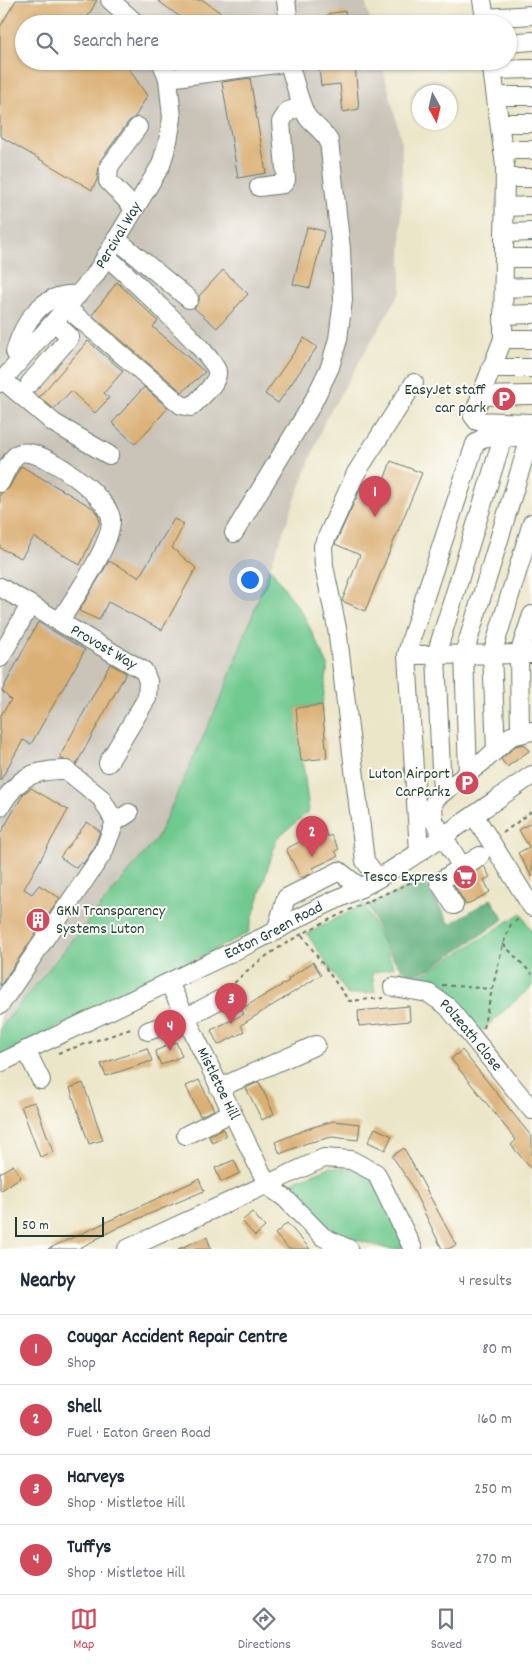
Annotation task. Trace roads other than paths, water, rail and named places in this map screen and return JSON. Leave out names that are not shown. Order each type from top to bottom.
[{"type":"street","points":[[110,0],[126,15]]},
{"type":"street","points":[[482,0],[484,15]]},
{"type":"street","points":[[281,1],[286,15]]},
{"type":"street","points":[[517,17],[532,15]]},
{"type":"street","points":[[517,42],[532,41]]},
{"type":"street","points":[[517,68],[532,69]]},
{"type":"street","name":"Percival Way","points":[[1,381],[72,301],[106,256],[160,165],[168,141],[172,118],[168,78],[164,70]]},
{"type":"street","points":[[168,78],[230,70]]},
{"type":"street","points":[[234,533],[311,406],[330,367],[338,339],[343,300],[342,257],[329,141],[322,130],[309,119],[302,107],[289,70]]},
{"type":"street","points":[[493,70],[501,123],[505,178],[503,339],[474,416],[478,421],[531,433]]},
{"type":"street","points":[[497,96],[532,96]]},
{"type":"street","points":[[260,187],[283,184],[286,180],[281,122],[288,111],[302,107]]},
{"type":"street","points":[[501,123],[532,123]]},
{"type":"street","points":[[135,209],[108,182],[109,167],[138,127]]},
{"type":"street","points":[[503,150],[532,150]]},
{"type":"street","points":[[505,178],[532,178]]},
{"type":"street","points":[[505,206],[532,206]]},
{"type":"street","points":[[504,233],[532,232]]},
{"type":"street","points":[[116,239],[189,299]]},
{"type":"street","points":[[20,360],[15,352],[21,330],[32,313],[53,299],[69,294],[72,301],[181,405],[191,407],[207,392],[218,369],[178,324],[106,256]]},
{"type":"street","points":[[504,258],[532,258]]},
{"type":"street","points":[[504,288],[532,287]]},
{"type":"street","points":[[503,315],[532,314]]},
{"type":"street","points":[[30,383],[70,337],[54,322]]},
{"type":"street","points":[[503,339],[532,339]]},
{"type":"street","points":[[491,368],[532,368]]},
{"type":"street","points":[[1,381],[54,423],[109,455]]},
{"type":"street","points":[[378,878],[364,861],[337,628],[324,566],[323,546],[356,472],[414,383]]},
{"type":"street","points":[[480,396],[532,395]]},
{"type":"street","points":[[418,852],[407,655],[475,444],[484,438],[503,438],[531,433]]},
{"type":"street","points":[[468,773],[464,654],[531,433]]},
{"type":"street","points":[[442,793],[436,654],[503,438]]},
{"type":"street","points":[[0,483],[13,459],[19,454],[32,452],[85,483],[109,510],[111,524],[101,553],[60,621]]},
{"type":"street","points":[[496,750],[492,654],[532,523]]},
{"type":"street","name":"Provost Way","points":[[0,587],[144,671],[148,681],[147,698],[108,763]]},
{"type":"street","points":[[0,658],[30,605]]},
{"type":"street","points":[[462,867],[434,820],[433,805],[442,793],[512,736],[526,732],[526,654],[532,614]]},
{"type":"street","points":[[407,655],[526,654]]},
{"type":"street","points":[[0,807],[12,787],[33,773],[66,770],[122,817],[103,853],[0,1005]]},
{"type":"street","name":"Eaton Green Road","points":[[0,1063],[276,931],[298,927],[443,837],[532,775]]},
{"type":"street","points":[[474,815],[528,911]]},
{"type":"street","points":[[454,906],[439,882],[480,856]]},
{"type":"street","points":[[276,931],[286,898],[339,871],[360,888]]},
{"type":"street","name":"Mistletoe Hill","points":[[169,983],[268,1186]]},
{"type":"street","name":"Polzeath Close","points":[[393,987],[418,990],[438,999],[479,1044],[532,1110]]},
{"type":"street","points":[[148,1032],[185,1018],[219,1000]]},
{"type":"street","points":[[219,1088],[316,1045]]},
{"type":"street","points":[[26,1050],[41,1080]]},
{"type":"street","points":[[186,1135],[231,1113]]},
{"type":"street","points":[[127,1249],[268,1186],[324,1158],[351,1160],[376,1173],[413,1249]]},
{"type":"street","points":[[268,1186],[286,1198],[323,1237],[349,1249]]},
{"type":"place","name":"EasyJet staff car park","points":[[504,399]]},
{"type":"place","name":"Cougar Accident Repair Centre","points":[[375,517]]},
{"type":"place","name":"Luton Airport CarParkz","points":[[467,783]]},
{"type":"place","name":"Shell","points":[[312,857]]},
{"type":"place","name":"Tesco Express","points":[[465,877]]},
{"type":"place","name":"GKN Transparency Systems Luton","points":[[38,920]]},
{"type":"place","name":"Harveys","points":[[231,1024]]},
{"type":"place","name":"Tuffys","points":[[170,1051]]}]
